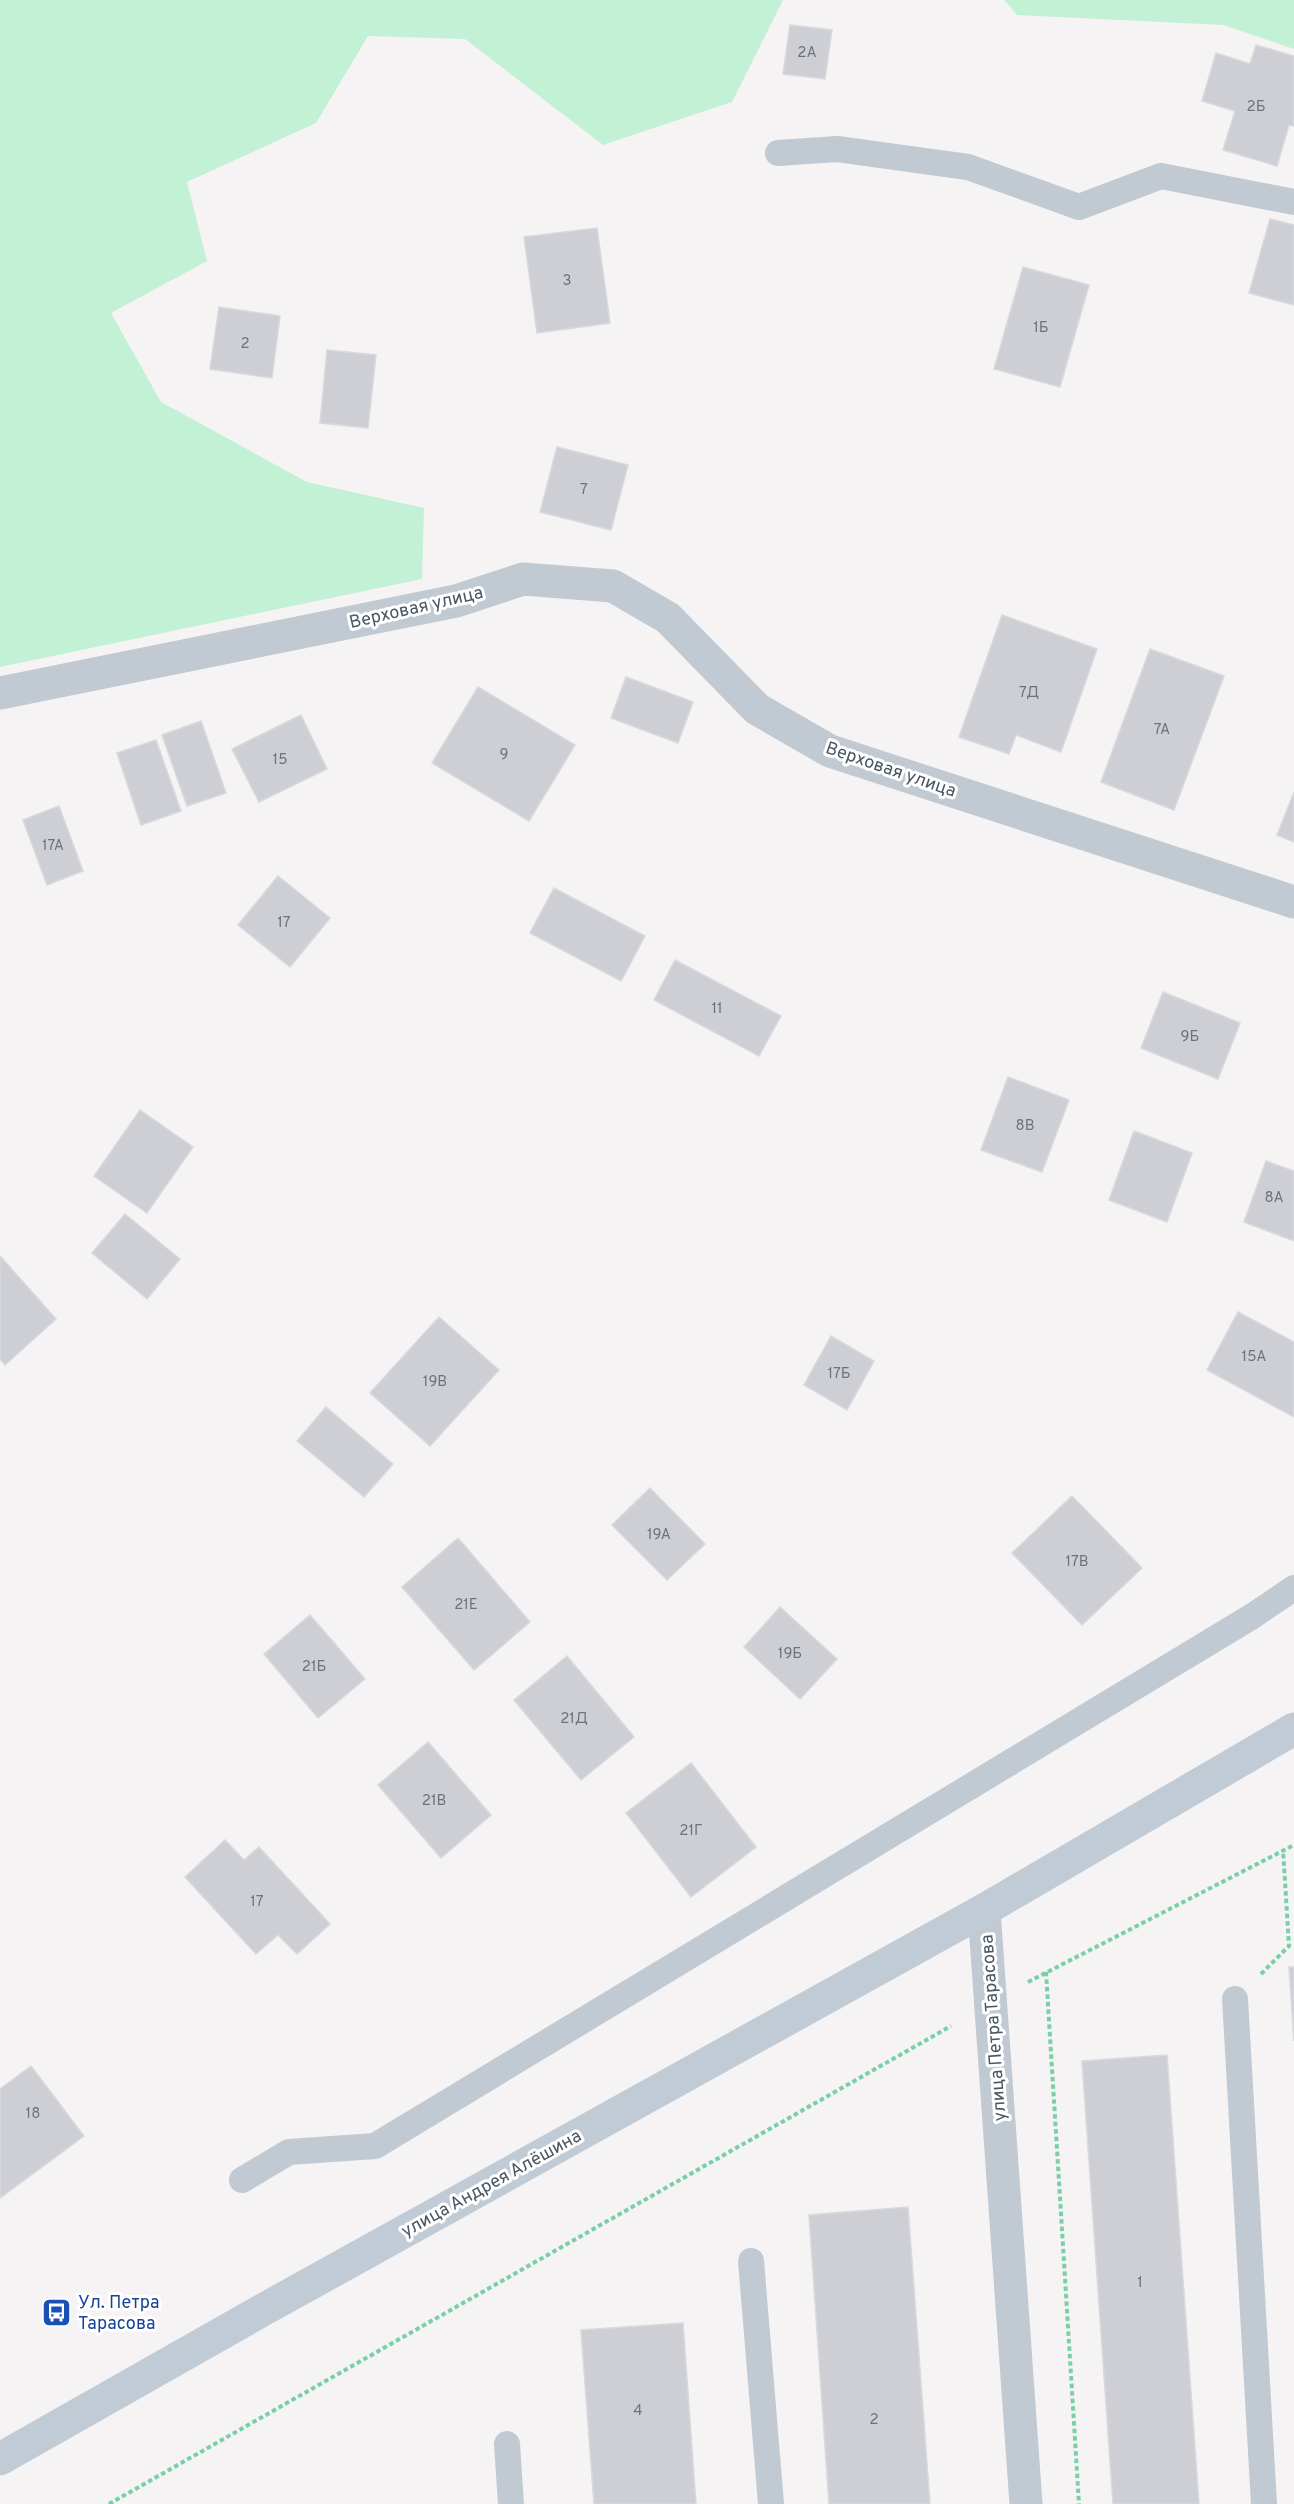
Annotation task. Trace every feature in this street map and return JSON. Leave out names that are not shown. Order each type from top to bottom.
[{"type":"street","name":"Верховая улица","points":[[0,693],[456,601],[523,579],[612,586],[668,618],[757,709],[830,751],[1294,902]]},
{"type":"street","name":"улица Петра Тарасова","points":[[1026,2504],[984,1910],[1294,1729]]},
{"type":"street","name":"улица Андрея Алёшина","points":[[0,2459],[269,2306],[984,1910]]},
{"type":"lane","points":[[778,153],[837,148],[968,167],[1079,207],[1161,176],[1294,202]]},
{"type":"lane","points":[[242,2180],[289,2152],[375,2146],[1241,1623],[1294,1588]]},
{"type":"lane","points":[[1235,1999],[1264,2504]]},
{"type":"lane","points":[[751,2261],[771,2504]]},
{"type":"lane","points":[[507,2444],[511,2504]]},
{"type":"path","points":[[110,2504],[1046,1972],[1294,1845]]},
{"type":"path","points":[[1235,1999],[1292,1945],[1283,1849]]},
{"type":"path","points":[[1046,1972],[1079,2504]]},
{"type":"green space","points":[[0,0],[783,0],[732,102],[603,145],[465,39],[368,36],[316,123],[187,182],[207,261],[111,313],[161,402],[307,482],[424,508],[422,579],[0,667]]},
{"type":"green space","points":[[1004,0],[1294,0],[1294,49],[1223,25],[1017,15]]},
{"type":"building","points":[[790,25],[832,30],[825,79],[783,74]]},
{"type":"building","points":[[1256,45],[1294,56],[1294,126],[1289,125],[1277,166],[1223,150],[1235,111],[1202,101],[1216,53],[1250,64]]},
{"type":"building","points":[[1270,219],[1294,225],[1294,305],[1249,293]]},
{"type":"building","points":[[597,228],[610,323],[537,333],[524,237]]},
{"type":"building","points":[[1023,267],[1089,285],[1060,387],[994,369]]},
{"type":"building","points":[[219,307],[280,316],[272,378],[210,369]]},
{"type":"building","points":[[327,350],[376,355],[368,428],[320,423]]},
{"type":"building","points":[[557,447],[628,465],[611,530],[540,512]]},
{"type":"building","points":[[1002,615],[1097,649],[1061,752],[1016,735],[1009,754],[959,737]]},
{"type":"building","points":[[1150,649],[1224,676],[1174,810],[1101,782]]},
{"type":"building","points":[[626,677],[693,702],[678,743],[611,718]]},
{"type":"building","points":[[478,687],[575,745],[529,821],[432,763]]},
{"type":"building","points":[[301,715],[327,769],[259,802],[232,749]]},
{"type":"building","points":[[201,721],[226,793],[187,806],[162,735]]},
{"type":"building","points":[[156,740],[181,811],[141,825],[117,753]]},
{"type":"building","points":[[1294,792],[1294,842],[1277,835]]},
{"type":"building","points":[[59,806],[83,871],[47,885],[23,820]]},
{"type":"building","points":[[278,876],[330,918],[290,967],[238,925]]},
{"type":"building","points":[[554,888],[645,936],[621,981],[530,933]]},
{"type":"building","points":[[675,960],[781,1016],[759,1056],[654,1000]]},
{"type":"building","points":[[1163,992],[1240,1023],[1218,1079],[1141,1048]]},
{"type":"building","points":[[1008,1077],[1069,1100],[1042,1172],[981,1150]]},
{"type":"building","points":[[140,1110],[193,1147],[147,1213],[94,1176]]},
{"type":"building","points":[[1134,1131],[1192,1153],[1167,1222],[1109,1200]]},
{"type":"building","points":[[1266,1161],[1294,1171],[1294,1241],[1244,1222]]},
{"type":"building","points":[[125,1214],[180,1259],[147,1299],[92,1253]]},
{"type":"building","points":[[0,1256],[56,1319],[5,1365],[0,1359]]},
{"type":"building","points":[[1238,1312],[1294,1342],[1294,1417],[1207,1370]]},
{"type":"building","points":[[439,1317],[499,1370],[430,1446],[370,1393]]},
{"type":"building","points":[[831,1336],[874,1361],[847,1410],[804,1385]]},
{"type":"building","points":[[326,1407],[393,1464],[364,1497],[297,1441]]},
{"type":"building","points":[[650,1488],[705,1544],[667,1580],[612,1525]]},
{"type":"building","points":[[1072,1496],[1142,1568],[1082,1625],[1012,1553]]},
{"type":"building","points":[[458,1538],[530,1622],[474,1670],[402,1587]]},
{"type":"building","points":[[780,1607],[837,1659],[800,1699],[744,1647]]},
{"type":"building","points":[[310,1615],[365,1679],[318,1718],[264,1654]]},
{"type":"building","points":[[567,1656],[634,1737],[581,1780],[514,1700]]},
{"type":"building","points":[[428,1742],[491,1815],[441,1858],[378,1785]]},
{"type":"building","points":[[691,1763],[756,1847],[691,1897],[626,1813]]},
{"type":"building","points":[[225,1840],[244,1860],[259,1847],[330,1924],[297,1954],[278,1935],[256,1954],[185,1877]]},
{"type":"building","points":[[1289,1967],[1294,1967],[1294,2041]]},
{"type":"building","points":[[1167,2055],[1199,2504],[1113,2504],[1082,2061]]},
{"type":"building","points":[[31,2066],[84,2136],[0,2198],[0,2089]]},
{"type":"building","points":[[908,2207],[930,2504],[829,2504],[809,2215]]},
{"type":"building","points":[[683,2323],[696,2504],[594,2504],[581,2330]]},
{"type":"place","name":"Ул. Петра Тарасова","points":[[57,2312]]}]
